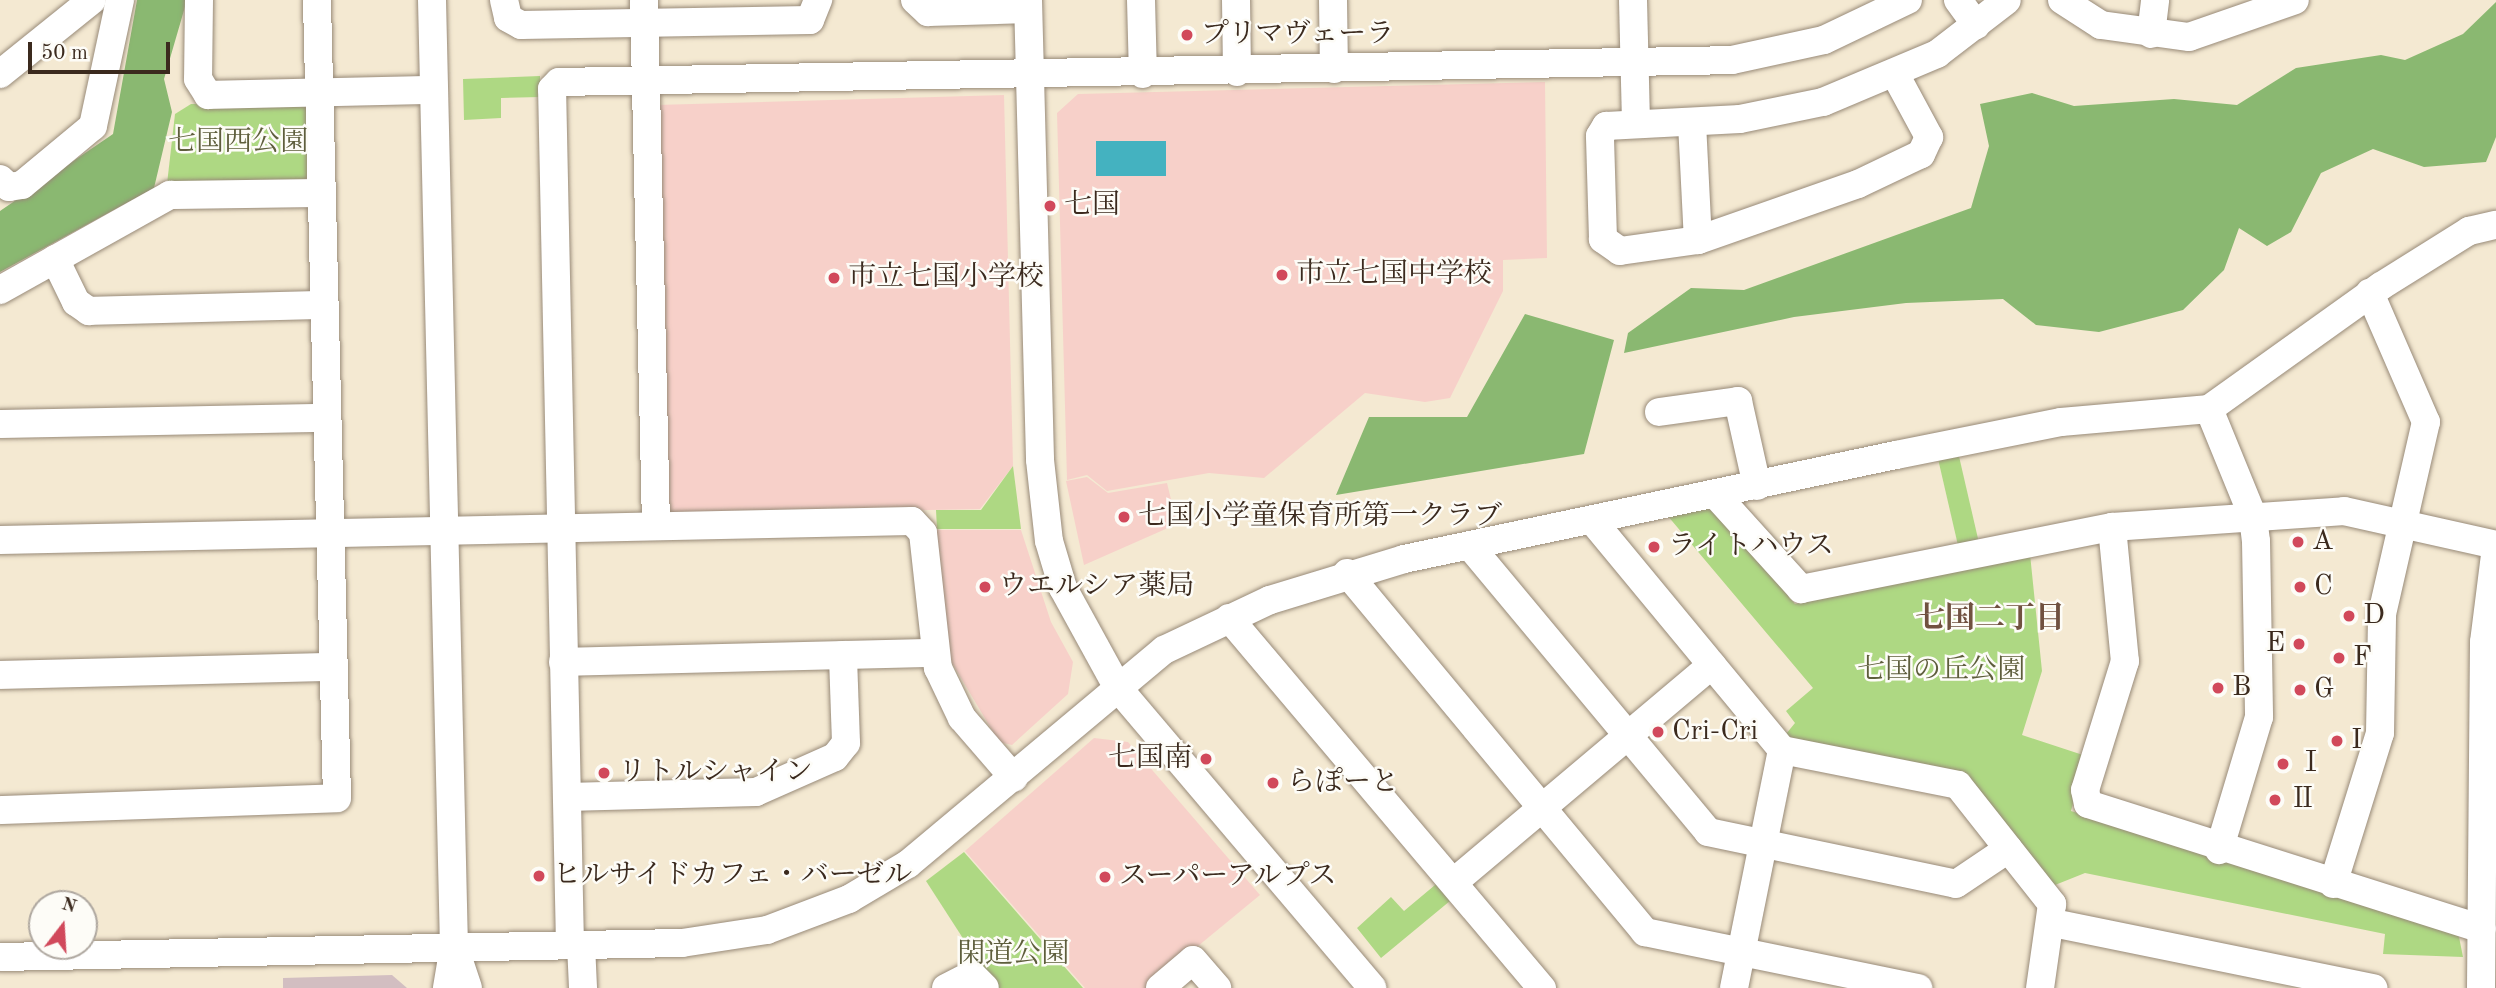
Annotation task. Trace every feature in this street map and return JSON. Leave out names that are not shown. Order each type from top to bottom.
[{"type":"street","points":[[0,74],[92,0]]},
{"type":"street","points":[[0,179],[9,187],[22,185],[93,126],[120,0]]},
{"type":"street","points":[[199,0],[197,66],[204,92],[434,90]]},
{"type":"street","points":[[0,810],[331,802],[337,798],[317,0]]},
{"type":"street","points":[[432,0],[454,946],[447,988]]},
{"type":"street","points":[[504,0],[508,18],[520,25],[644,11],[810,20],[818,0]]},
{"type":"street","points":[[915,0],[928,12],[1028,5],[1043,501],[1068,601],[1118,688],[1372,988]]},
{"type":"street","points":[[1140,0],[1143,74]]},
{"type":"street","points":[[1236,0],[1237,72]]},
{"type":"street","points":[[1333,0],[1334,69]]},
{"type":"street","points":[[1633,0],[1636,123]]},
{"type":"street","points":[[583,988],[576,945],[567,797],[563,662],[551,89],[559,82],[1031,73],[1143,74],[1732,60],[1796,48],[1908,0]]},
{"type":"street","points":[[1958,0],[1976,25]]},
{"type":"street","points":[[1895,74],[1929,137],[1921,154],[1858,184],[1698,240],[1620,251],[1603,239],[1600,136],[1606,126],[1692,123],[1782,112],[1895,74],[1937,54],[2007,0]]},
{"type":"street","points":[[2062,0],[2101,25],[2151,34],[2217,31],[2295,0]]},
{"type":"street","points":[[2151,34],[2155,0]]},
{"type":"street","points":[[644,11],[656,524]]},
{"type":"street","points":[[1692,123],[1698,240]]},
{"type":"street","points":[[0,290],[170,195],[322,192]]},
{"type":"street","points":[[0,957],[576,945],[720,939],[822,911],[908,864],[1164,650],[1228,618],[1347,573],[1592,520],[2061,422],[2209,409],[2370,293],[2469,231],[2496,225]]},
{"type":"street","points":[[55,259],[76,302],[89,311],[324,305]]},
{"type":"street","points":[[2333,884],[2380,733],[2382,614],[2426,422],[2370,293]]},
{"type":"street","points":[[1659,412],[1738,401],[1758,486]]},
{"type":"street","points":[[2209,409],[2253,517],[2259,717],[2219,850]]},
{"type":"street","points":[[0,424],[326,418]]},
{"type":"street","points":[[1716,495],[1801,589],[2112,527],[2344,511],[2496,546],[2484,642],[2481,988]]},
{"type":"street","points":[[1592,520],[1782,750],[1954,782],[2052,904],[2053,923],[2040,988]]},
{"type":"street","points":[[0,540],[445,528],[912,521],[923,533],[933,653],[962,718],[1014,778]]},
{"type":"street","points":[[2112,527],[2125,661],[2086,798],[2094,809],[2219,850],[2482,929]]},
{"type":"street","points":[[1470,546],[1708,832],[1763,847],[1956,884],[2008,849]]},
{"type":"street","points":[[1347,573],[1541,812],[1645,932],[1918,988]]},
{"type":"street","points":[[1228,618],[1542,988]]},
{"type":"street","points":[[563,662],[933,653]]},
{"type":"street","points":[[567,797],[756,792],[835,757],[846,743],[843,655]]},
{"type":"street","points":[[1454,882],[1541,812],[1712,665]]},
{"type":"street","points":[[0,675],[332,667]]},
{"type":"street","points":[[1734,988],[1782,750]]},
{"type":"street","points":[[2053,923],[2373,988]]},
{"type":"street","points":[[454,946],[468,988]]},
{"type":"street","points":[[1160,988],[1193,960],[1217,988]]},
{"type":"street","points":[[946,988],[972,975],[985,988]]},
{"type":"shaded area","name":"市立七国中学校","points":[[1545,82],[1547,258],[1503,260],[1503,291],[1450,398],[1425,402],[1365,393],[1264,478],[1209,473],[1107,491],[1087,475],[1067,480],[1057,113],[1078,94]]},
{"type":"shaded area","name":"市立七国小学校","points":[[1004,95],[1013,466],[980,509],[673,515],[665,508],[656,105]]},
{"type":"shaded area","name":"七国小学童保育所第一クラブ","points":[[1087,477],[1108,493],[1167,483],[1177,524],[1084,565],[1066,481]]},
{"type":"shaded area","points":[[936,530],[1021,530],[1051,622],[1073,662],[1068,694],[1012,745],[999,742],[945,651]]},
{"type":"shaded area","points":[[1094,738],[1128,742],[1260,895],[1147,988],[1085,988],[965,851]]},
{"type":"shaded area","points":[[392,975],[407,988],[283,988],[283,978]]},
{"type":"green space","points":[[137,0],[187,0],[164,79],[172,112],[154,188],[0,272],[0,211],[113,134]]},
{"type":"green space","points":[[2496,2],[2496,137],[2486,162],[2424,167],[2373,149],[2321,173],[2291,232],[2267,246],[2239,228],[2224,270],[2183,310],[2099,332],[2036,325],[2003,299],[1906,303],[1794,317],[1624,353],[1628,333],[1691,288],[1744,290],[1971,208],[1989,146],[1980,104],[2032,93],[2074,106],[2174,99],[2237,105],[2296,68],[2381,55],[2405,60],[2463,34]]},
{"type":"green space","points":[[540,76],[540,97],[501,98],[501,118],[464,120],[463,79]]},
{"type":"green space","name":"七国西公園","points":[[301,103],[309,111],[310,175],[303,182],[167,184],[175,114],[191,104]]},
{"type":"green space","points":[[1525,314],[1614,340],[1584,454],[1336,495],[1369,417],[1467,417]]},
{"type":"green space","points":[[1958,452],[1980,547],[1960,552],[1938,457]]},
{"type":"green space","points":[[1013,466],[1021,529],[937,529],[936,510],[981,510]]},
{"type":"green space","name":"七国の丘公園","points":[[1705,506],[1716,509],[1795,604],[2030,554],[2042,671],[2022,735],[2086,756],[2071,811],[2458,932],[2463,957],[2383,954],[2385,934],[2085,873],[2050,887],[1962,773],[1794,740],[1786,734],[1795,723],[1786,711],[1813,688],[1667,515]]},
{"type":"green space","name":"閑道公園","points":[[964,852],[1083,988],[995,988],[926,881]]},
{"type":"green space","points":[[1441,880],[1456,896],[1381,958],[1357,928],[1391,897],[1404,911]]},
{"type":"water","points":[[1096,141],[1166,141],[1166,176],[1096,176]]},
{"type":"place","name":"プリマヴェーラ","points":[[1187,35]]},
{"type":"place","name":"七国","points":[[1050,206]]},
{"type":"place","name":"市立七国中学校","points":[[1282,275]]},
{"type":"place","name":"市立七国小学校","points":[[834,278]]},
{"type":"place","name":"七国小学童保育所第一クラブ","points":[[1124,517]]},
{"type":"place","name":"A","points":[[2298,542]]},
{"type":"place","name":"ライトハウス","points":[[1654,547]]},
{"type":"place","name":"ウエルシア薬局","points":[[985,587]]},
{"type":"place","name":"C","points":[[2300,587]]},
{"type":"place","name":"D","points":[[2349,616]]},
{"type":"place","name":"E","points":[[2299,644]]},
{"type":"place","name":"F","points":[[2339,658]]},
{"type":"place","name":"B","points":[[2218,688]]},
{"type":"place","name":"G","points":[[2300,690]]},
{"type":"place","name":"Cri-Cri","points":[[1658,732]]},
{"type":"place","name":"I","points":[[2337,741]]},
{"type":"place","name":"七国南","points":[[1206,759]]},
{"type":"place","name":"Ⅰ","points":[[2283,764]]},
{"type":"place","name":"リトルシャイン","points":[[604,773]]},
{"type":"place","name":"らぽーと","points":[[1273,783]]},
{"type":"place","name":"Ⅱ","points":[[2275,800]]},
{"type":"place","name":"ヒルサイドカフェ・バーゼル","points":[[539,876]]},
{"type":"place","name":"スーパーアルプス","points":[[1105,877]]},
{"type":"district","name":"七国二丁目","points":[[1990,619]]}]
